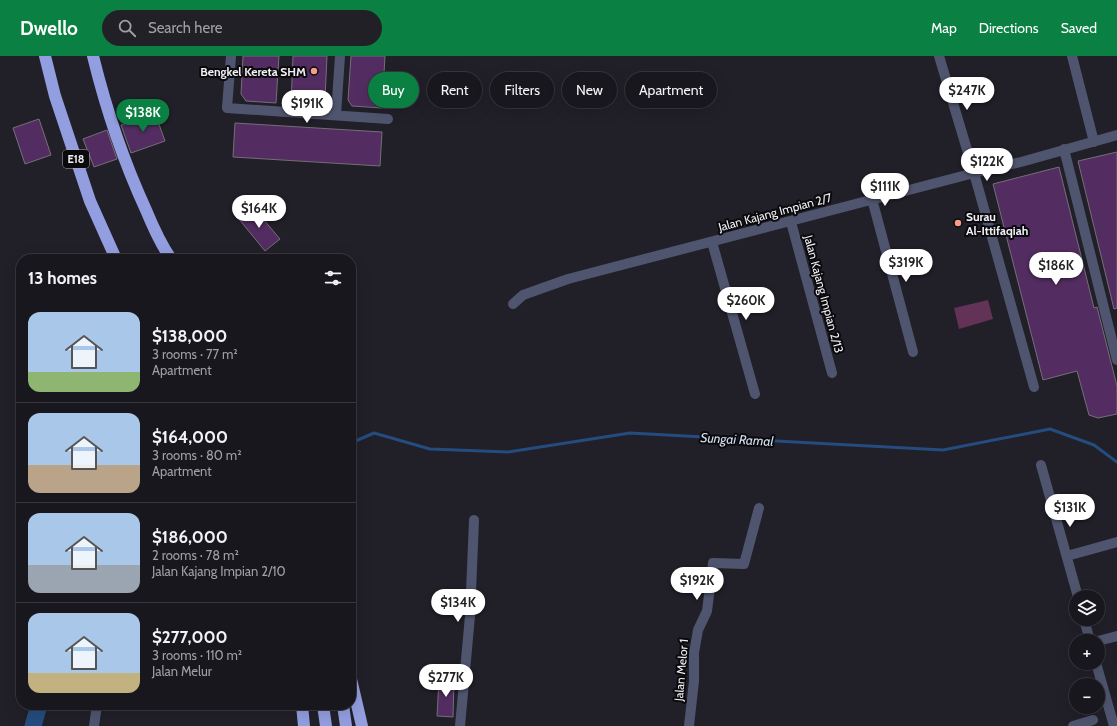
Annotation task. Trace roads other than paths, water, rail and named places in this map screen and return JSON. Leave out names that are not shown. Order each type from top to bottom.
[{"type":"highway","name":"E18","points":[[45,56],[55,96],[90,201],[114,254]]},
{"type":"highway","points":[[93,56],[118,144],[162,246],[168,254]]},
{"type":"highway","points":[[356,700],[362,726]]},
{"type":"highway","points":[[302,710],[304,726]]},
{"type":"highway","points":[[324,710],[326,726]]},
{"type":"highway","points":[[344,710],[346,726]]},
{"type":"street","points":[[231,56],[228,108],[388,119]]},
{"type":"street","points":[[336,115],[340,56]]},
{"type":"street","points":[[939,56],[974,173],[1034,387]]},
{"type":"street","points":[[1072,56],[1094,142]]},
{"type":"street","name":"Jalan Kajang Impian 2/7","points":[[513,304],[524,295],[568,279],[1021,162],[1117,135]]},
{"type":"street","points":[[1064,150],[1117,360]]},
{"type":"street","points":[[872,200],[913,352]]},
{"type":"street","name":"Jalan Kajang Impian 2/13","points":[[791,222],[832,373]]},
{"type":"street","points":[[712,242],[755,394]]},
{"type":"street","points":[[1041,465],[1076,590]]},
{"type":"street","name":"Jalan Melor 1","points":[[689,726],[694,682],[694,653],[698,630],[707,611],[713,563],[744,564],[758,508]]},
{"type":"street","points":[[460,726],[470,616],[474,520]]},
{"type":"street","points":[[1066,556],[1117,542]]},
{"type":"street","points":[[1105,640],[1117,636]]},
{"type":"street","points":[[1098,670],[1114,726]]},
{"type":"street","points":[[94,726],[96,710]]},
{"type":"street","points":[[1072,726],[1093,720]]},
{"type":"waterway","name":"Sungai Ramal","points":[[356,441],[374,433],[430,449],[508,452],[630,433],[943,450],[1050,429],[1094,445],[1117,462]]},
{"type":"waterway","name":"Sungai Ramal","points":[[33,726],[38,710]]},
{"type":"place","name":"Bengkel Kereta SHM","points":[[314,71]]},
{"type":"place","name":"Surau Al-Ittifaqiah","points":[[958,223]]}]
